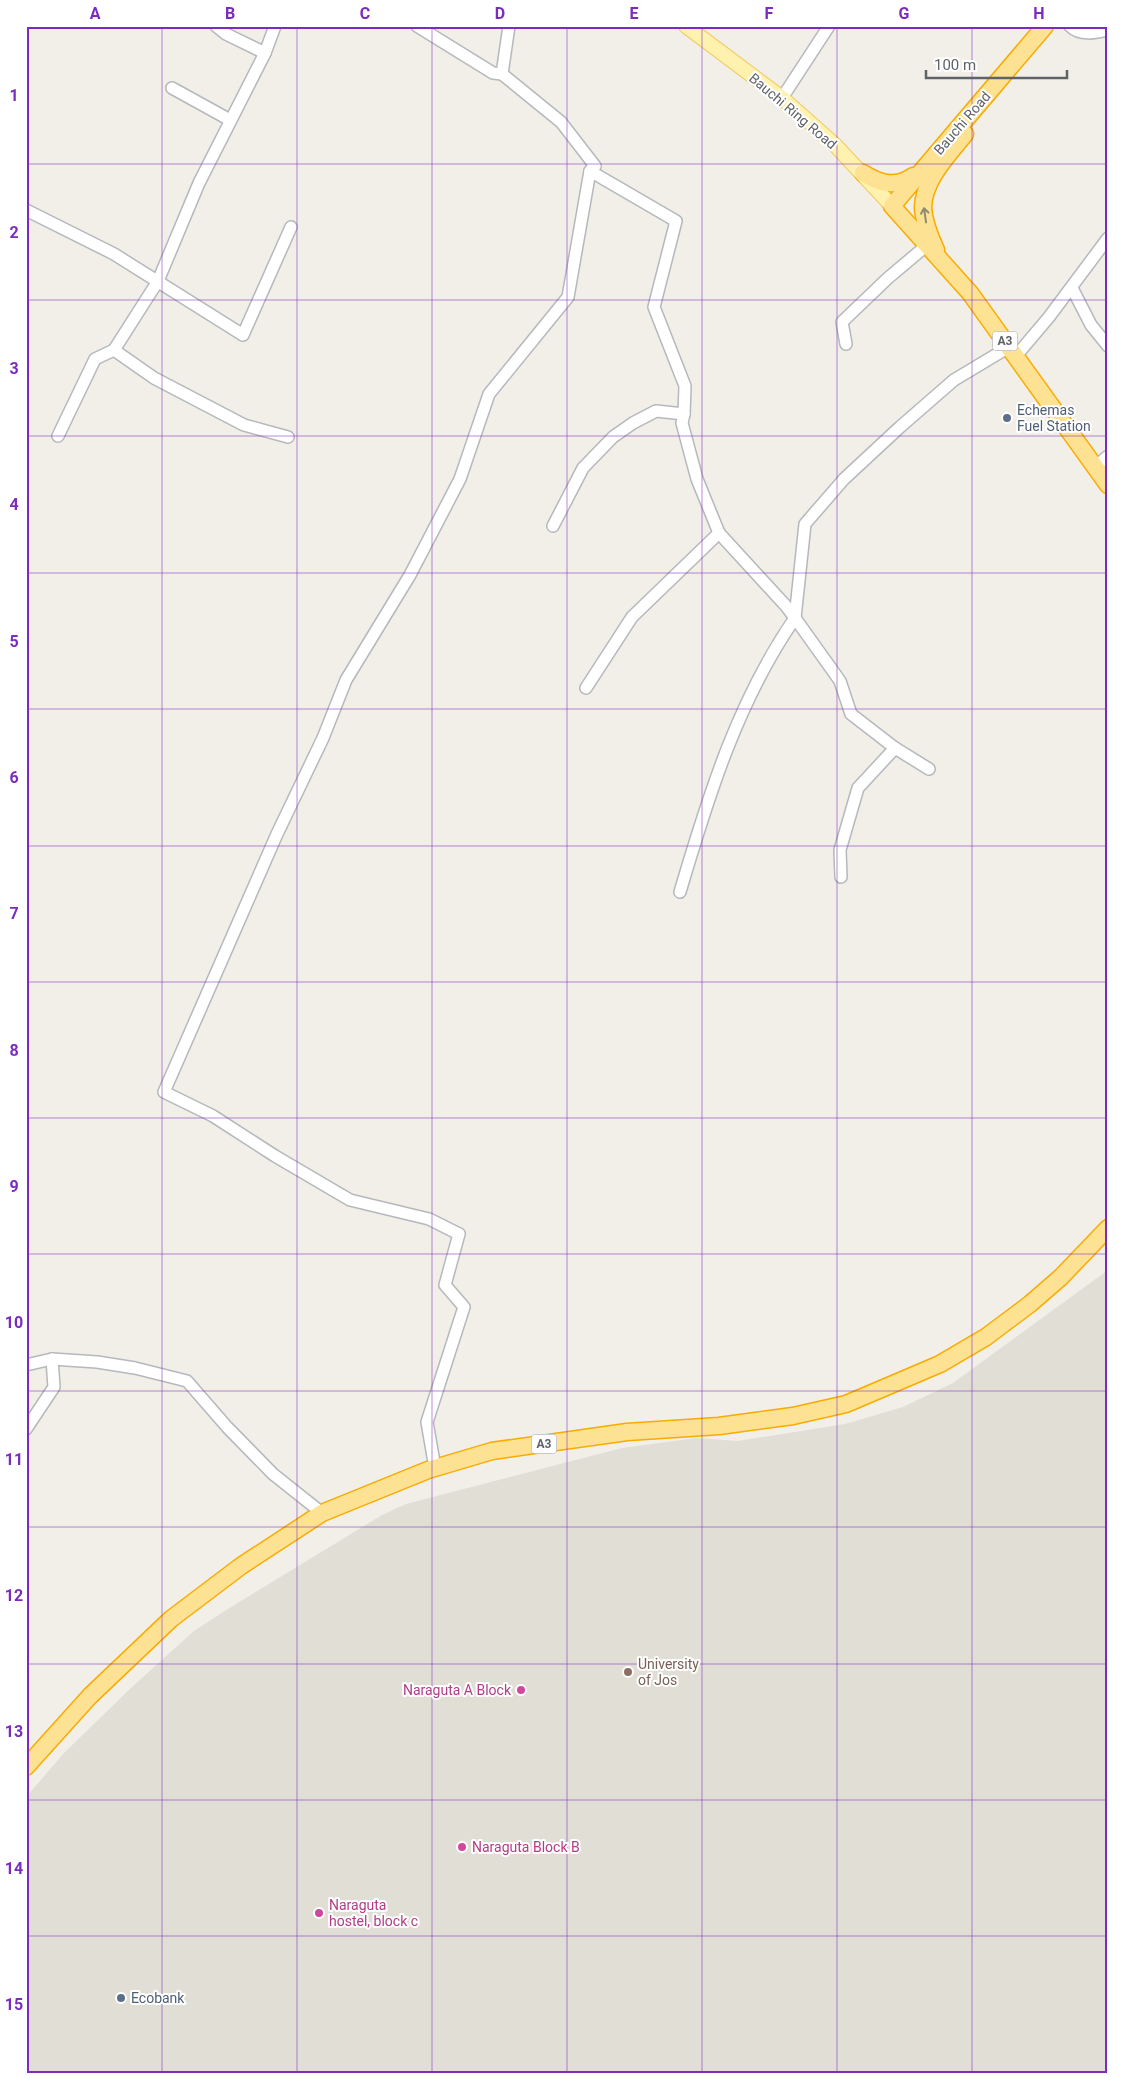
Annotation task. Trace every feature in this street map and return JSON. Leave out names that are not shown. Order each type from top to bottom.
[{"type":"highway","name":"Bauchi Road","points":[[892,206],[917,174],[1045,26]]},
{"type":"highway","name":"Bauchi Road","points":[[940,261],[925,221],[923,207],[931,182],[949,154],[1058,26]]},
{"type":"highway","points":[[862,173],[880,182],[894,184],[907,180],[917,174]]},
{"type":"highway","name":"A3","points":[[892,206],[970,293],[1012,351],[1102,462],[1108,484]]},
{"type":"highway","name":"A3","points":[[26,1767],[96,1690],[171,1619],[241,1566],[322,1513],[435,1468],[492,1451],[627,1432],[719,1426],[775,1419],[846,1404],[940,1364],[986,1337],[1055,1283],[1095,1244],[1108,1228]]},
{"type":"main road","name":"Bauchi Ring Road","points":[[686,26],[782,98],[835,145],[892,206]]},
{"type":"street","points":[[216,26],[226,34],[265,53]]},
{"type":"street","points":[[58,436],[95,359],[114,350],[158,281],[199,183],[265,53],[275,26]]},
{"type":"street","points":[[417,26],[493,73],[502,74],[562,122],[595,166],[590,171],[568,296],[489,394],[460,479],[410,575],[346,680],[323,738],[277,834],[164,1092],[213,1116],[275,1156],[350,1200],[429,1219],[458,1234],[445,1286],[464,1306],[427,1422],[435,1468]]},
{"type":"street","points":[[502,74],[509,26]]},
{"type":"street","points":[[782,98],[829,26]]},
{"type":"street","points":[[1070,26],[1074,30],[1089,33],[1108,30]]},
{"type":"street","points":[[172,88],[230,120]]},
{"type":"street","points":[[590,171],[676,221],[654,307],[685,386],[682,423],[697,479],[720,533],[795,618],[840,681],[851,714],[895,748],[928,769]]},
{"type":"street","points":[[26,210],[114,254],[243,335],[291,227]]},
{"type":"street","points":[[680,892],[696,837],[728,744],[777,643],[795,618],[805,524],[844,479],[954,380],[1012,351],[1072,288],[1108,238]]},
{"type":"street","points":[[846,344],[842,322],[888,278],[926,246]]},
{"type":"street","points":[[1072,288],[1091,324],[1108,346]]},
{"type":"street","points":[[114,350],[154,378],[244,425],[288,437]]},
{"type":"street","points":[[554,526],[583,468],[613,437],[633,422],[656,411],[684,414]]},
{"type":"street","points":[[586,688],[632,617],[720,533]]},
{"type":"street","points":[[841,877],[840,850],[858,788],[895,748]]},
{"type":"street","points":[[26,1429],[54,1387],[52,1359]]},
{"type":"street","points":[[26,1365],[52,1359],[97,1362],[135,1368],[187,1381],[227,1427],[273,1474],[322,1513]]},
{"type":"shaded area","name":"University of Jos","points":[[1108,1270],[1108,2074],[26,2074],[26,1797],[65,1752],[132,1687],[194,1631],[382,1515],[406,1504],[622,1448],[696,1438],[738,1441],[845,1424],[903,1407],[953,1383]]},
{"type":"place","name":"Echemas Fuel Station","points":[[1007,418]]},
{"type":"place","name":"University of Jos","points":[[628,1672]]},
{"type":"place","name":"Naraguta A Block","points":[[521,1690]]},
{"type":"place","name":"Naraguta Block B","points":[[462,1847]]},
{"type":"place","name":"Naraguta hostel, block c","points":[[319,1913]]},
{"type":"place","name":"Ecobank","points":[[121,1998]]}]
